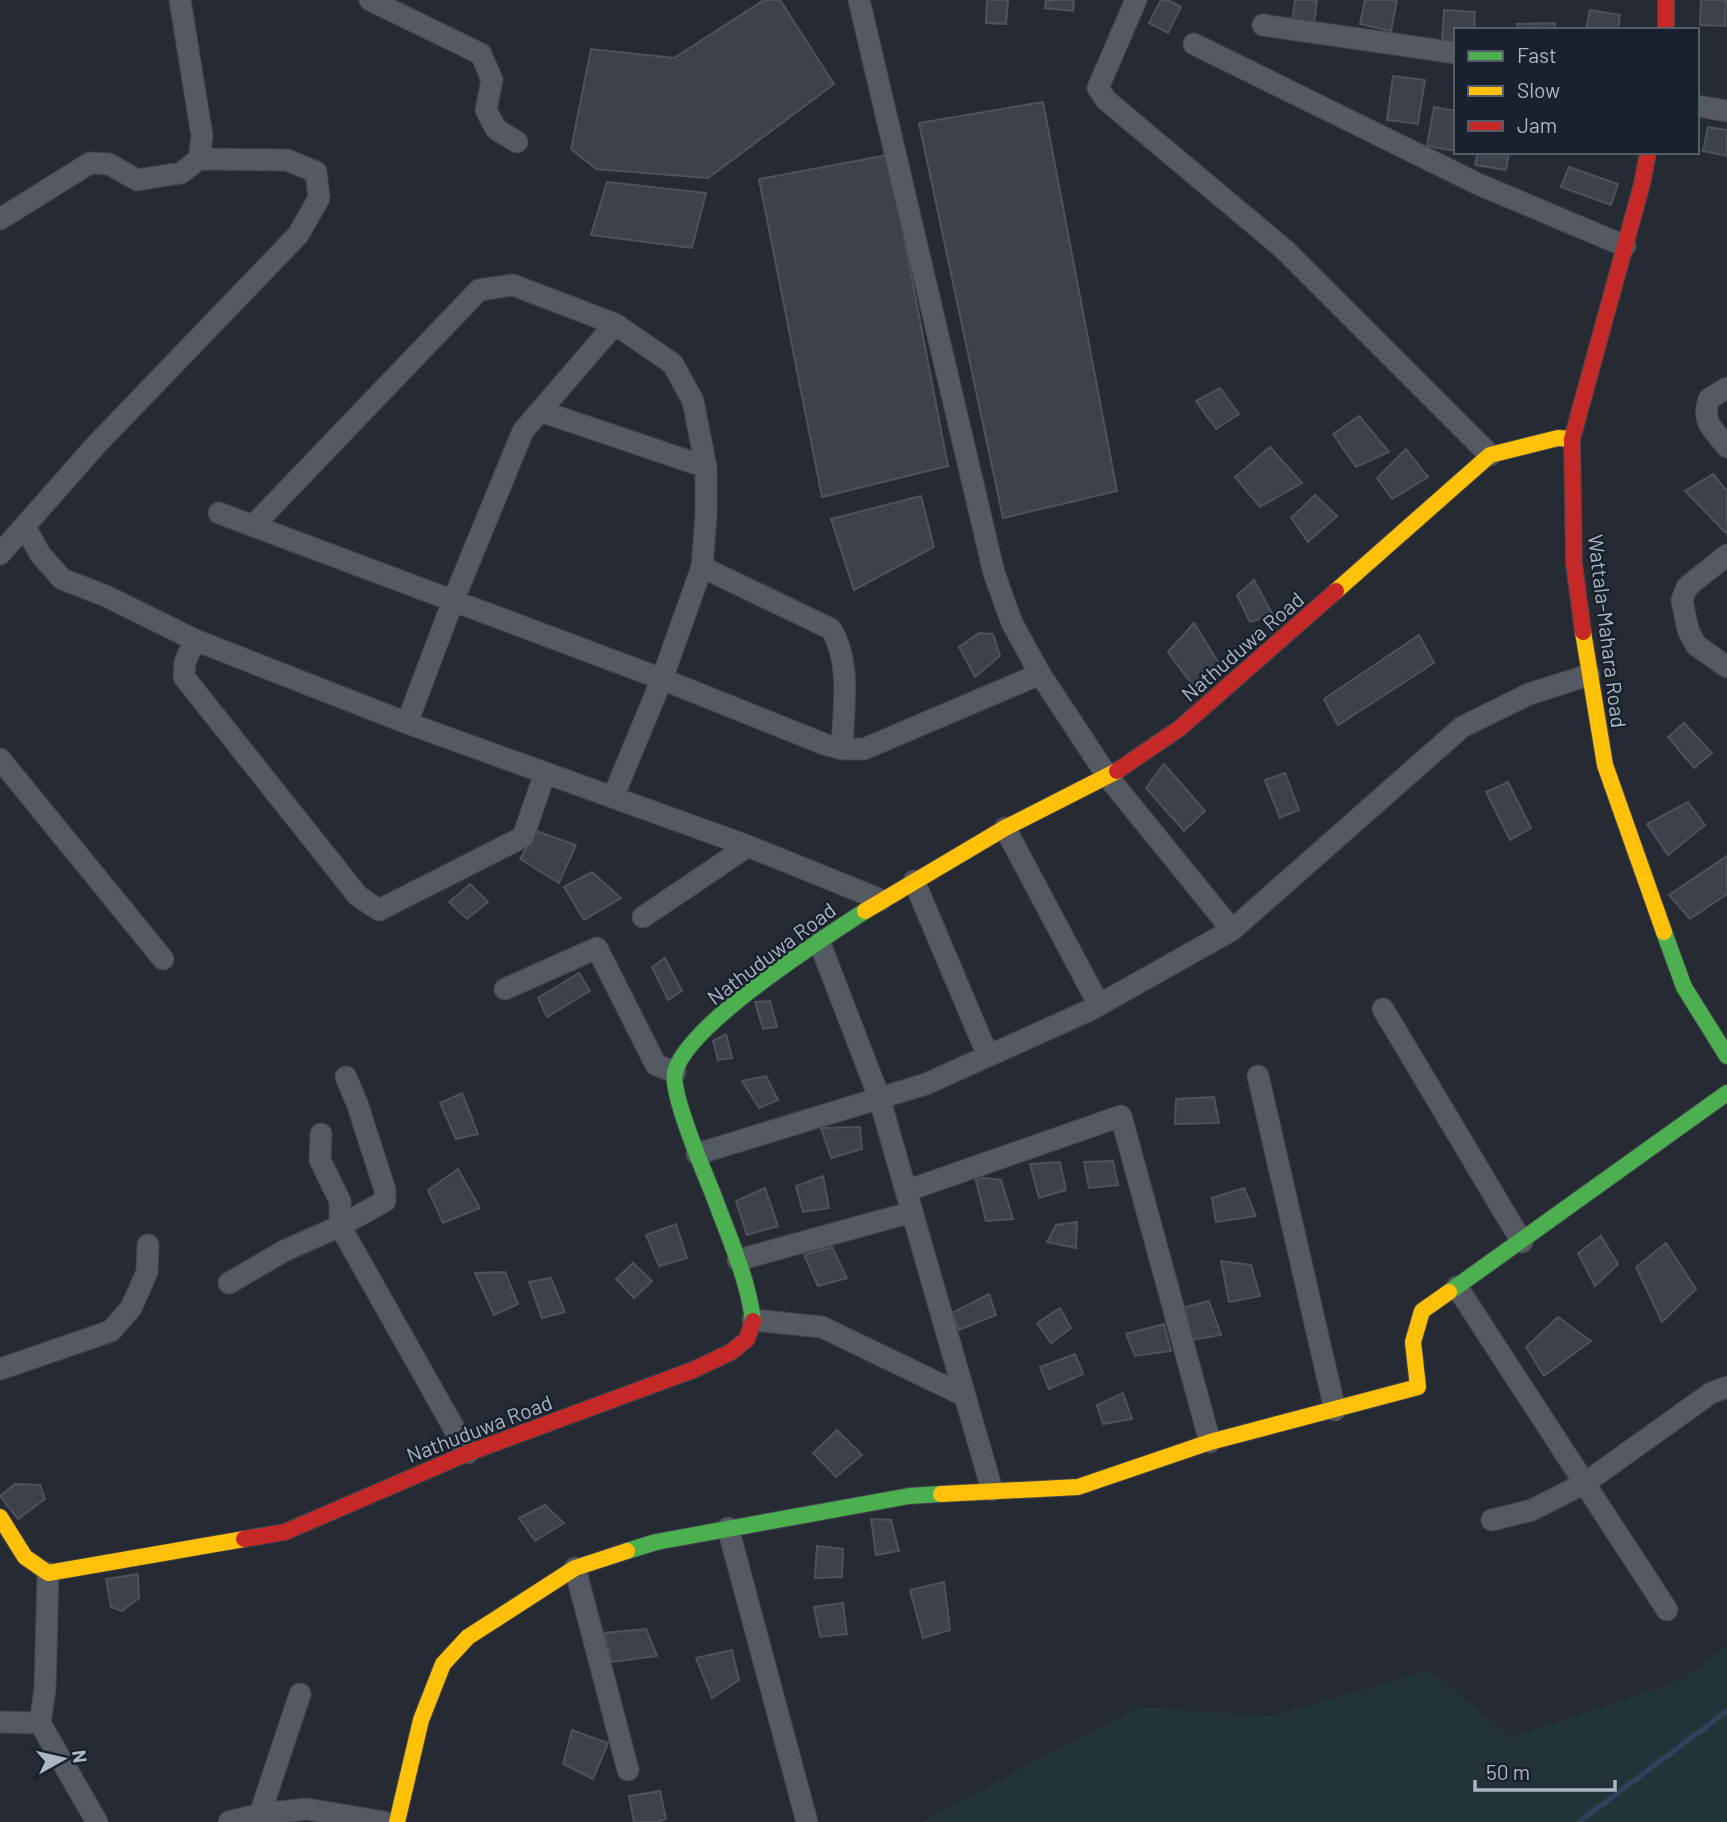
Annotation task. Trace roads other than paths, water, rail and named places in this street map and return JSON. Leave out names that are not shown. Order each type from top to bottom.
[{"type":"street","points":[[180,0],[202,136],[199,159]]},
{"type":"street","points":[[370,0],[481,54],[492,80],[486,110],[496,129],[517,142]]},
{"type":"street","points":[[859,0],[994,573],[1013,623],[1040,674],[1108,777],[1232,930]]},
{"type":"street","points":[[1136,0],[1098,88],[1106,100],[1285,250],[1490,455]]},
{"type":"street","points":[[1666,0],[1666,28]]},
{"type":"street","points":[[1263,25],[1454,53]]},
{"type":"street","points":[[1194,44],[1478,184],[1625,246]]},
{"type":"street","points":[[1699,106],[1727,111]]},
{"type":"street","name":"Wattala-Mahara Road","points":[[1648,154],[1572,439],[1574,563],[1589,675],[1605,765],[1684,987],[1727,1056]]},
{"type":"street","points":[[0,219],[90,163],[109,164],[137,180],[181,173],[199,159],[287,160],[316,172],[319,198],[299,235],[96,445],[0,554]]},
{"type":"street","points":[[254,526],[479,290],[513,285],[615,324],[673,364],[693,401],[706,467],[702,567],[662,679],[612,797]]},
{"type":"street","points":[[407,723],[453,601],[523,431],[615,324]]},
{"type":"street","points":[[1727,388],[1709,399],[1706,410],[1708,422],[1727,447]]},
{"type":"street","points":[[540,411],[706,467]]},
{"type":"street","name":"Nathuduwa Road","points":[[675,1072],[687,1051],[724,1012],[819,941],[880,900],[1005,828],[1108,777],[1180,728],[1490,455],[1558,438],[1572,439]]},
{"type":"street","points":[[219,513],[842,749],[864,749],[1040,674]]},
{"type":"street","points":[[26,527],[40,554],[62,579],[106,596],[195,640],[407,723],[748,846],[880,900]]},
{"type":"street","points":[[1727,555],[1688,587],[1682,600],[1688,630],[1696,645],[1727,667]]},
{"type":"street","points":[[702,567],[831,629],[843,656],[842,749]]},
{"type":"street","points":[[195,640],[185,662],[184,677],[358,896],[379,910],[523,837],[545,773]]},
{"type":"street","points":[[697,1154],[926,1084],[1099,1005],[1232,930],[1462,727],[1529,694],[1589,675]]},
{"type":"street","points":[[0,759],[163,959]]},
{"type":"street","points":[[1005,828],[1099,1005]]},
{"type":"street","points":[[643,917],[748,846]]},
{"type":"street","points":[[914,881],[988,1056]]},
{"type":"street","points":[[819,941],[879,1097],[992,1490]]},
{"type":"street","points":[[505,989],[597,948],[656,1065],[675,1072],[675,1087],[697,1154],[738,1260],[753,1320],[822,1328],[965,1396]]},
{"type":"street","points":[[1383,1009],[1522,1242]]},
{"type":"street","points":[[1258,1076],[1335,1410]]},
{"type":"street","points":[[229,1283],[284,1251],[340,1226],[385,1201],[385,1190],[346,1077]]},
{"type":"street","points":[[397,1822],[421,1720],[443,1664],[468,1637],[575,1569],[656,1542],[909,1496],[1078,1487],[1210,1442],[1418,1387],[1413,1342],[1422,1311],[1727,1093]]},
{"type":"street","points":[[906,1191],[1121,1116],[1210,1442]]},
{"type":"street","points":[[321,1134],[320,1160],[340,1201],[340,1226],[468,1453]]},
{"type":"street","points":[[738,1260],[912,1212]]},
{"type":"street","points":[[0,1369],[111,1331],[131,1308],[142,1284],[147,1272],[148,1245]]},
{"type":"street","points":[[1457,1287],[1667,1610]]},
{"type":"street","name":"Nathuduwa Road","points":[[48,1573],[285,1532],[468,1453],[693,1370],[731,1352],[747,1339],[753,1320]]},
{"type":"street","points":[[1492,1520],[1532,1510],[1585,1483],[1711,1393],[1727,1387]]},
{"type":"street","points":[[0,1517],[30,1563],[48,1573],[45,1689],[40,1723],[97,1822]]},
{"type":"street","points":[[728,1528],[807,1822]]},
{"type":"street","points":[[575,1569],[628,1770]]},
{"type":"street","points":[[260,1814],[300,1695]]},
{"type":"street","points":[[0,1723],[40,1723]]},
{"type":"street","points":[[229,1822],[260,1814],[307,1808],[384,1822]]},
{"type":"waterway","points":[[1579,1822],[1727,1711]]}]
